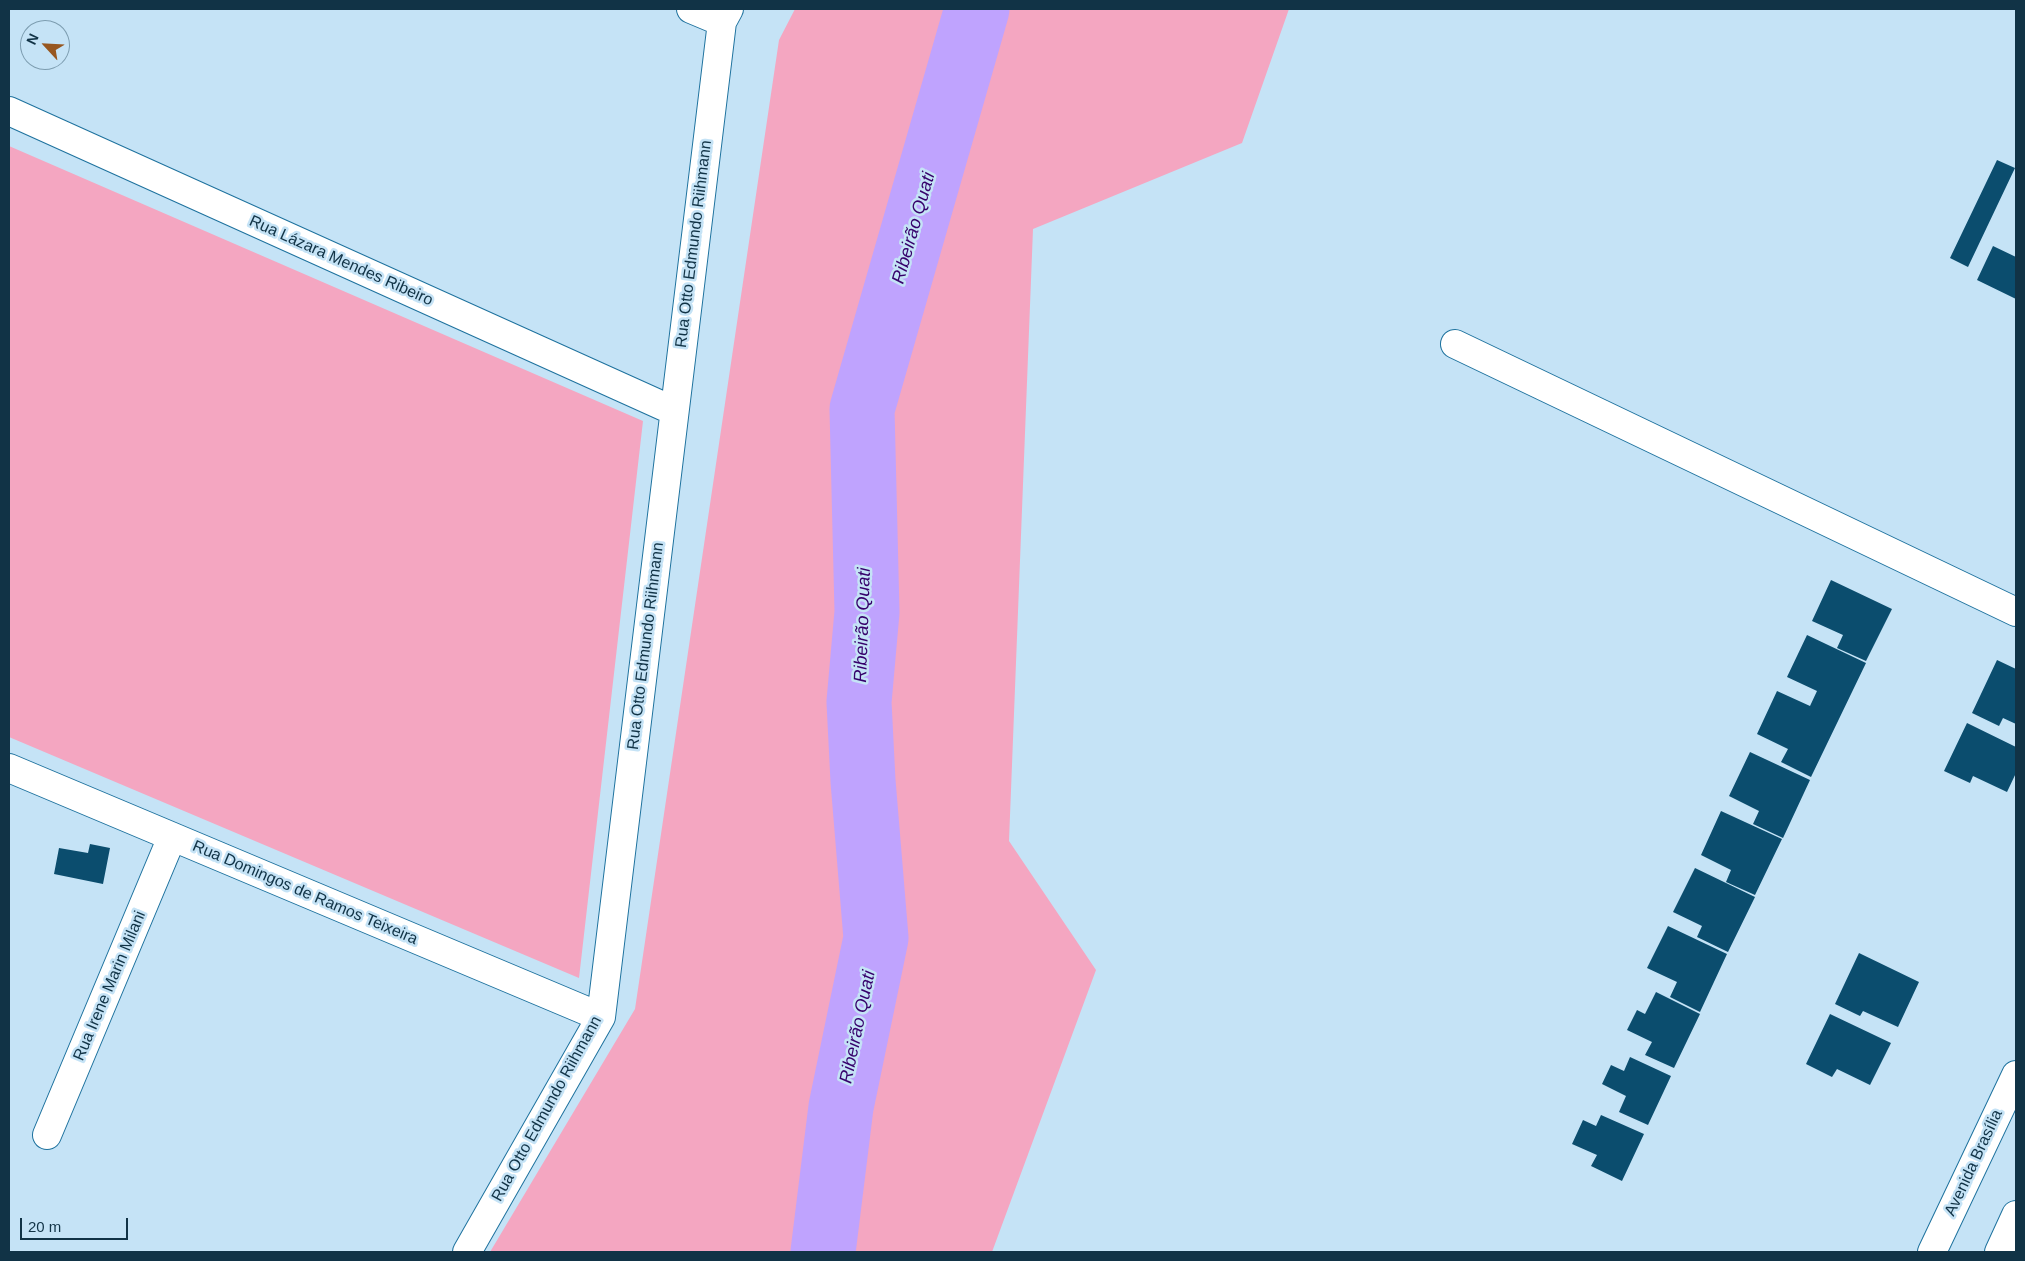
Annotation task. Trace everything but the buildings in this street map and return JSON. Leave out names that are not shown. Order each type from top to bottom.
[{"type":"main road","points":[[691,9],[725,15]]},
{"type":"main road","name":"Rua Otto Edmundo Riihmann","points":[[467,1252],[601,1017],[674,411],[725,15]]},
{"type":"main road","name":"Rua Lázara Mendes Ribeiro","points":[[9,111],[674,411]]},
{"type":"main road","points":[[1455,344],[2016,612]]},
{"type":"main road","name":"Rua Domingos de Ramos Teixeira","points":[[9,768],[601,1017]]},
{"type":"main road","name":"Rua Irene Marin Milani","points":[[47,1135],[172,837]]},
{"type":"main road","name":"Avenida Brasília","points":[[1932,1252],[2016,1074]]},
{"type":"main road","points":[[1998,1252],[2016,1215]]},
{"type":"shaded area","points":[[795,9],[1289,9],[1242,143],[1033,229],[1009,841],[1096,970],[992,1252],[490,1252],[635,1009],[779,40]]},
{"type":"shaded area","points":[[9,146],[643,421],[579,978],[9,737]]},
{"type":"waterway","name":"Ribeirão Quati","points":[[823,1252],[841,1107],[876,938],[863,781],[859,702],[867,612],[862,409],[977,9]]}]
